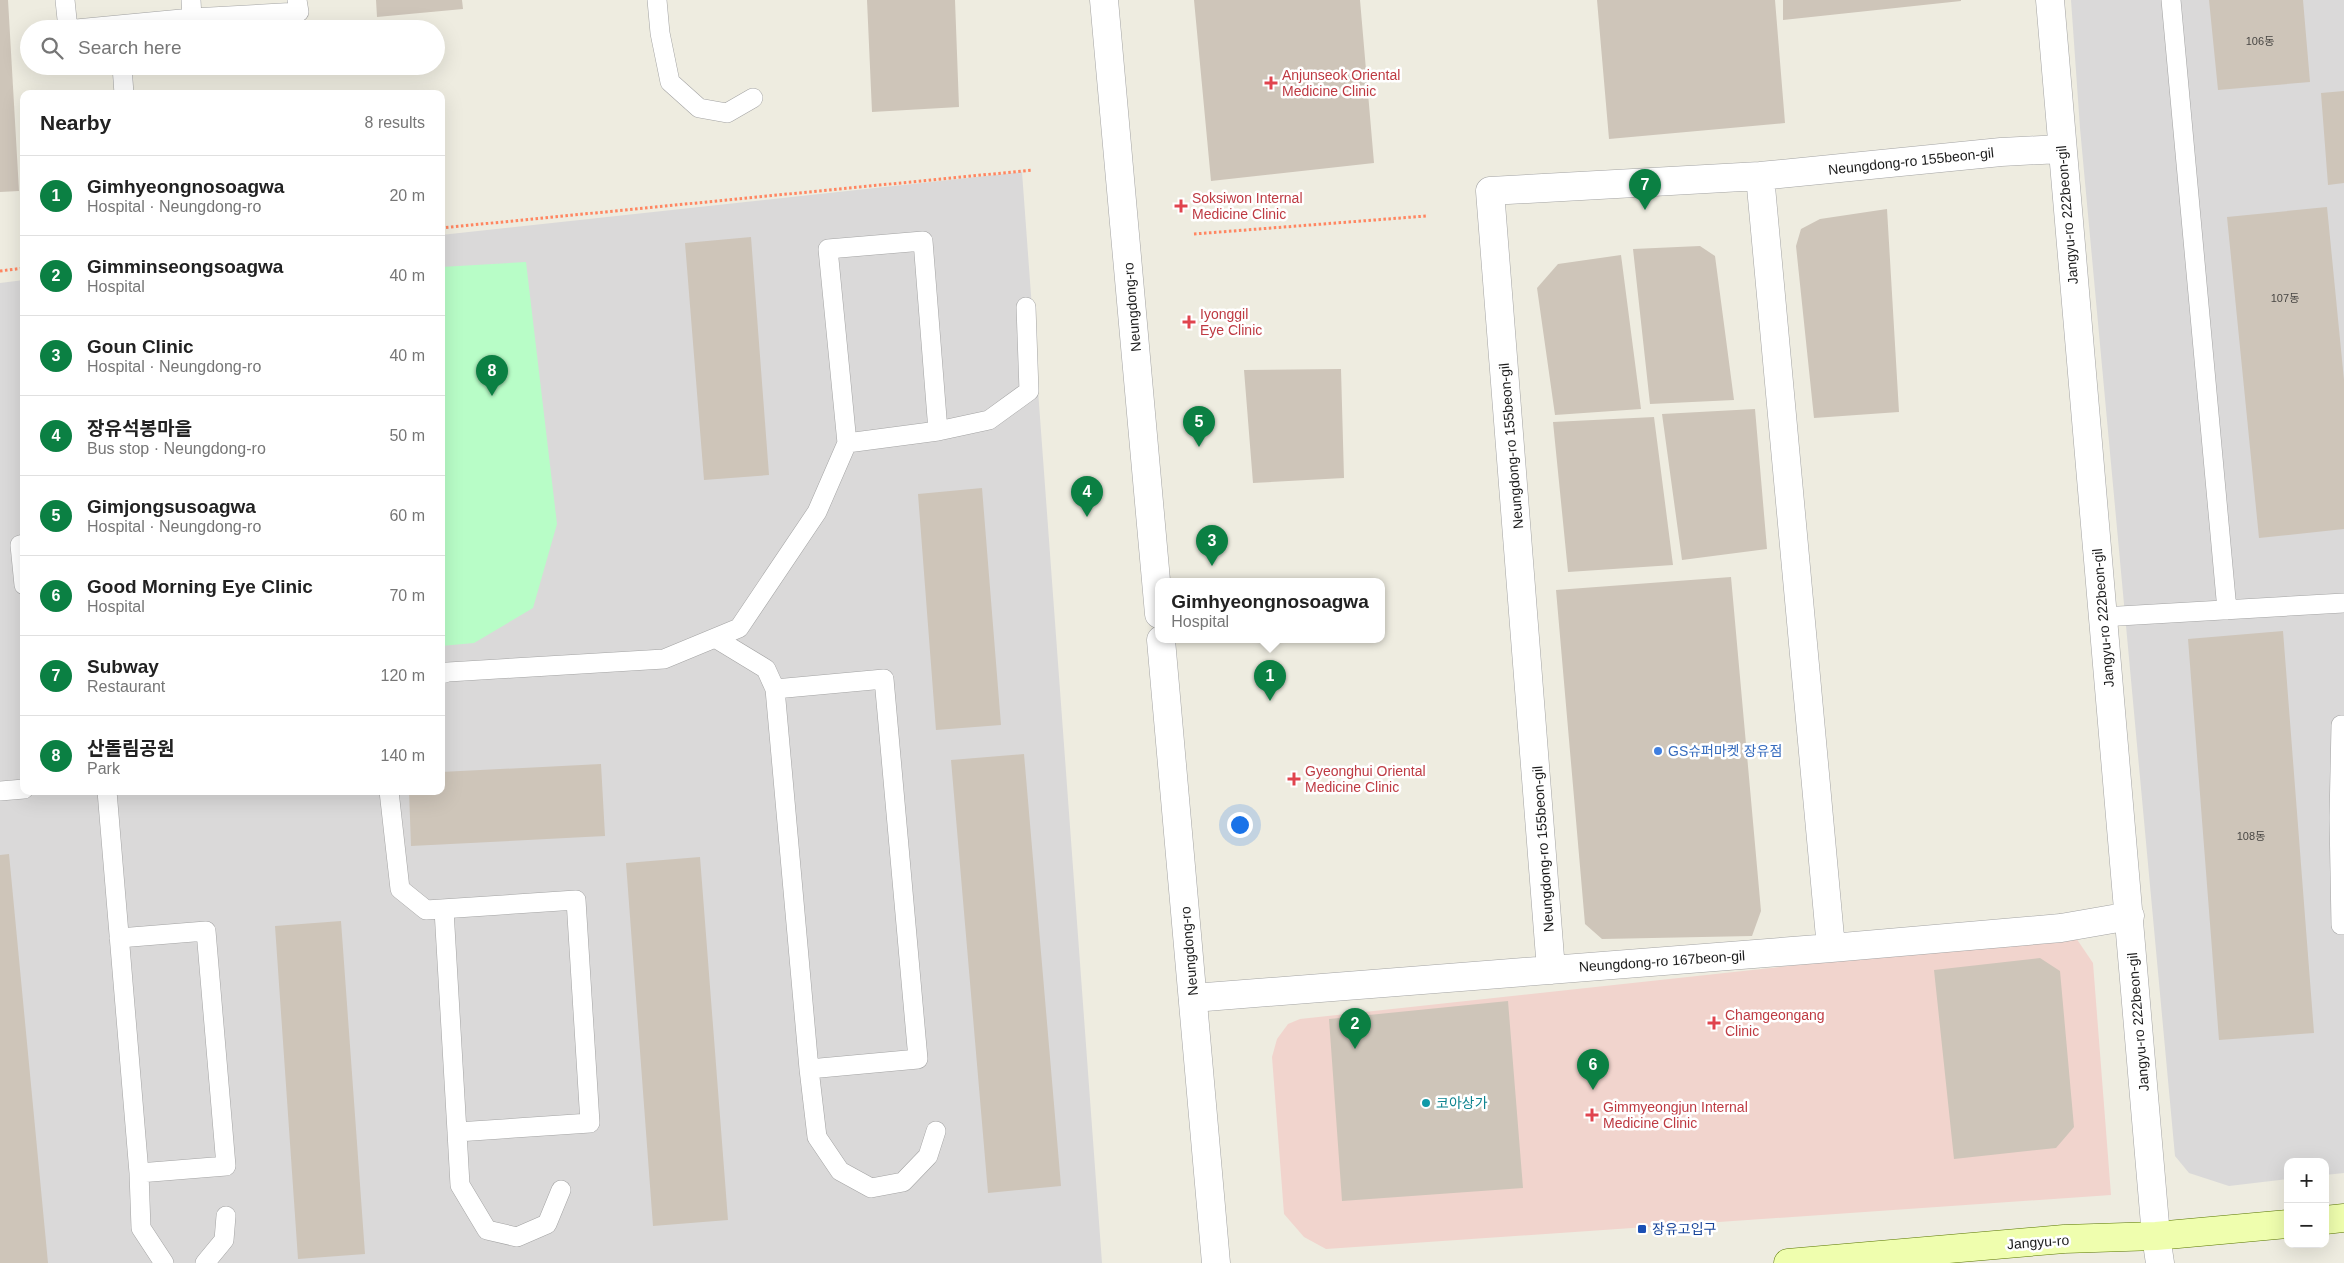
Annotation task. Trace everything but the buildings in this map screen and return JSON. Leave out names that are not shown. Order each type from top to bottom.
[{"type":"main road","points":[[2329,1220],[2344,1218]]},
{"type":"main road","name":"Jangyu-ro","points":[[1788,1263],[2064,1239],[2156,1236],[2284,1224]]},
{"type":"street","name":"Neungdong-ro","points":[[1104,0],[1156,578]]},
{"type":"street","name":"Jangyu-ro 222beon-gil","points":[[2050,0],[2061,149],[2130,916],[2156,1236],[2160,1263]]},
{"type":"street","name":"Neungdong-ro 155beon-gil","points":[[1551,970],[1490,191],[1760,176],[2001,152],[2061,149]]},
{"type":"street","points":[[1760,176],[1831,948]]},
{"type":"street","name":"Neungdong-ro","points":[[1161,643],[1216,1263]]},
{"type":"street","name":"Neungdong-ro 167beon-gil","points":[[1193,998],[2061,928],[2130,916]]},
{"type":"lane","points":[[65,0],[67,20]]},
{"type":"lane","points":[[147,20],[191,9],[298,12],[298,0]]},
{"type":"lane","points":[[657,0],[660,33],[670,82],[698,108],[728,113],[753,98]]},
{"type":"lane","points":[[2171,0],[2226,610]]},
{"type":"lane","points":[[123,75],[124,90]]},
{"type":"lane","points":[[445,673],[664,659],[739,628],[817,512],[847,444],[828,249],[923,241],[938,432]]},
{"type":"lane","points":[[847,444],[938,432],[989,420],[1029,391],[1026,308]]},
{"type":"lane","points":[[2102,617],[2344,603]]},
{"type":"lane","points":[[715,638],[766,669],[775,689],[809,1069],[817,1137],[840,1171],[871,1188],[903,1182],[928,1156],[936,1131]]},
{"type":"lane","points":[[775,689],[884,679],[918,1058],[809,1069]]},
{"type":"lane","points":[[2344,725],[2341,725],[2341,925],[2344,925]]},
{"type":"lane","points":[[0,791],[20,789]]},
{"type":"lane","points":[[107,795],[139,1174],[141,1228],[164,1263]]},
{"type":"lane","points":[[389,795],[400,889],[426,910],[576,900],[590,1123],[457,1132]]},
{"type":"lane","points":[[444,910],[460,1185],[487,1230],[517,1236],[547,1224],[561,1190]]},
{"type":"lane","points":[[119,938],[206,931],[222,1117],[226,1166],[139,1174]]},
{"type":"lane","points":[[205,1263],[224,1240],[226,1216]]},
{"type":"path","points":[[445,228],[1033,170]]},
{"type":"path","points":[[1194,234],[1426,216]]},
{"type":"path","points":[[0,271],[20,268]]},
{"type":"shaded area","points":[[2071,0],[2344,0],[2344,1173],[2329,1175],[2329,1158],[2284,1158],[2284,1179],[2229,1186],[2189,1173],[2175,1156],[2080,128]]},
{"type":"shaded area","points":[[1022,172],[1102,1263],[0,1263],[0,283],[20,280],[20,795],[445,795],[445,235]]},
{"type":"shaded area","points":[[2074,935],[2093,963],[2111,1195],[1326,1249],[1304,1237],[1284,1214],[1272,1057],[1277,1039],[1288,1024],[1300,1019]]},
{"type":"green space","points":[[526,262],[557,524],[533,608],[474,643],[445,646],[445,267]]},
{"type":"place","name":"Anjunseok Oriental Medicine Clinic","points":[[1271,83]]},
{"type":"place","name":"Soksiwon Internal Medicine Clinic","points":[[1181,206]]},
{"type":"place","name":"Subway","points":[[1645,210]]},
{"type":"place","name":"Iyonggil Eye Clinic","points":[[1189,322]]},
{"type":"place","name":"산돌림공원","points":[[492,396]]},
{"type":"place","name":"Gimjongsusoagwa","points":[[1199,447]]},
{"type":"place","name":"장유석봉마을","points":[[1087,517]]},
{"type":"place","name":"Goun Clinic","points":[[1212,566]]},
{"type":"place","name":"Gimhyeongnosoagwa","points":[[1270,701]]},
{"type":"place","name":"GS슈퍼마켓 장유점","points":[[1658,751]]},
{"type":"place","name":"Gyeonghui Oriental Medicine Clinic","points":[[1294,779]]},
{"type":"place","name":"Chamgeongang Clinic","points":[[1714,1023]]},
{"type":"place","name":"Gimminseongsoagwa","points":[[1355,1049]]},
{"type":"place","name":"Good Morning Eye Clinic","points":[[1593,1090]]},
{"type":"place","name":"코아상가","points":[[1426,1103]]},
{"type":"place","name":"Gimmyeongjun Internal Medicine Clinic","points":[[1592,1115]]},
{"type":"place","name":"장유고입구","points":[[1642,1229]]}]
